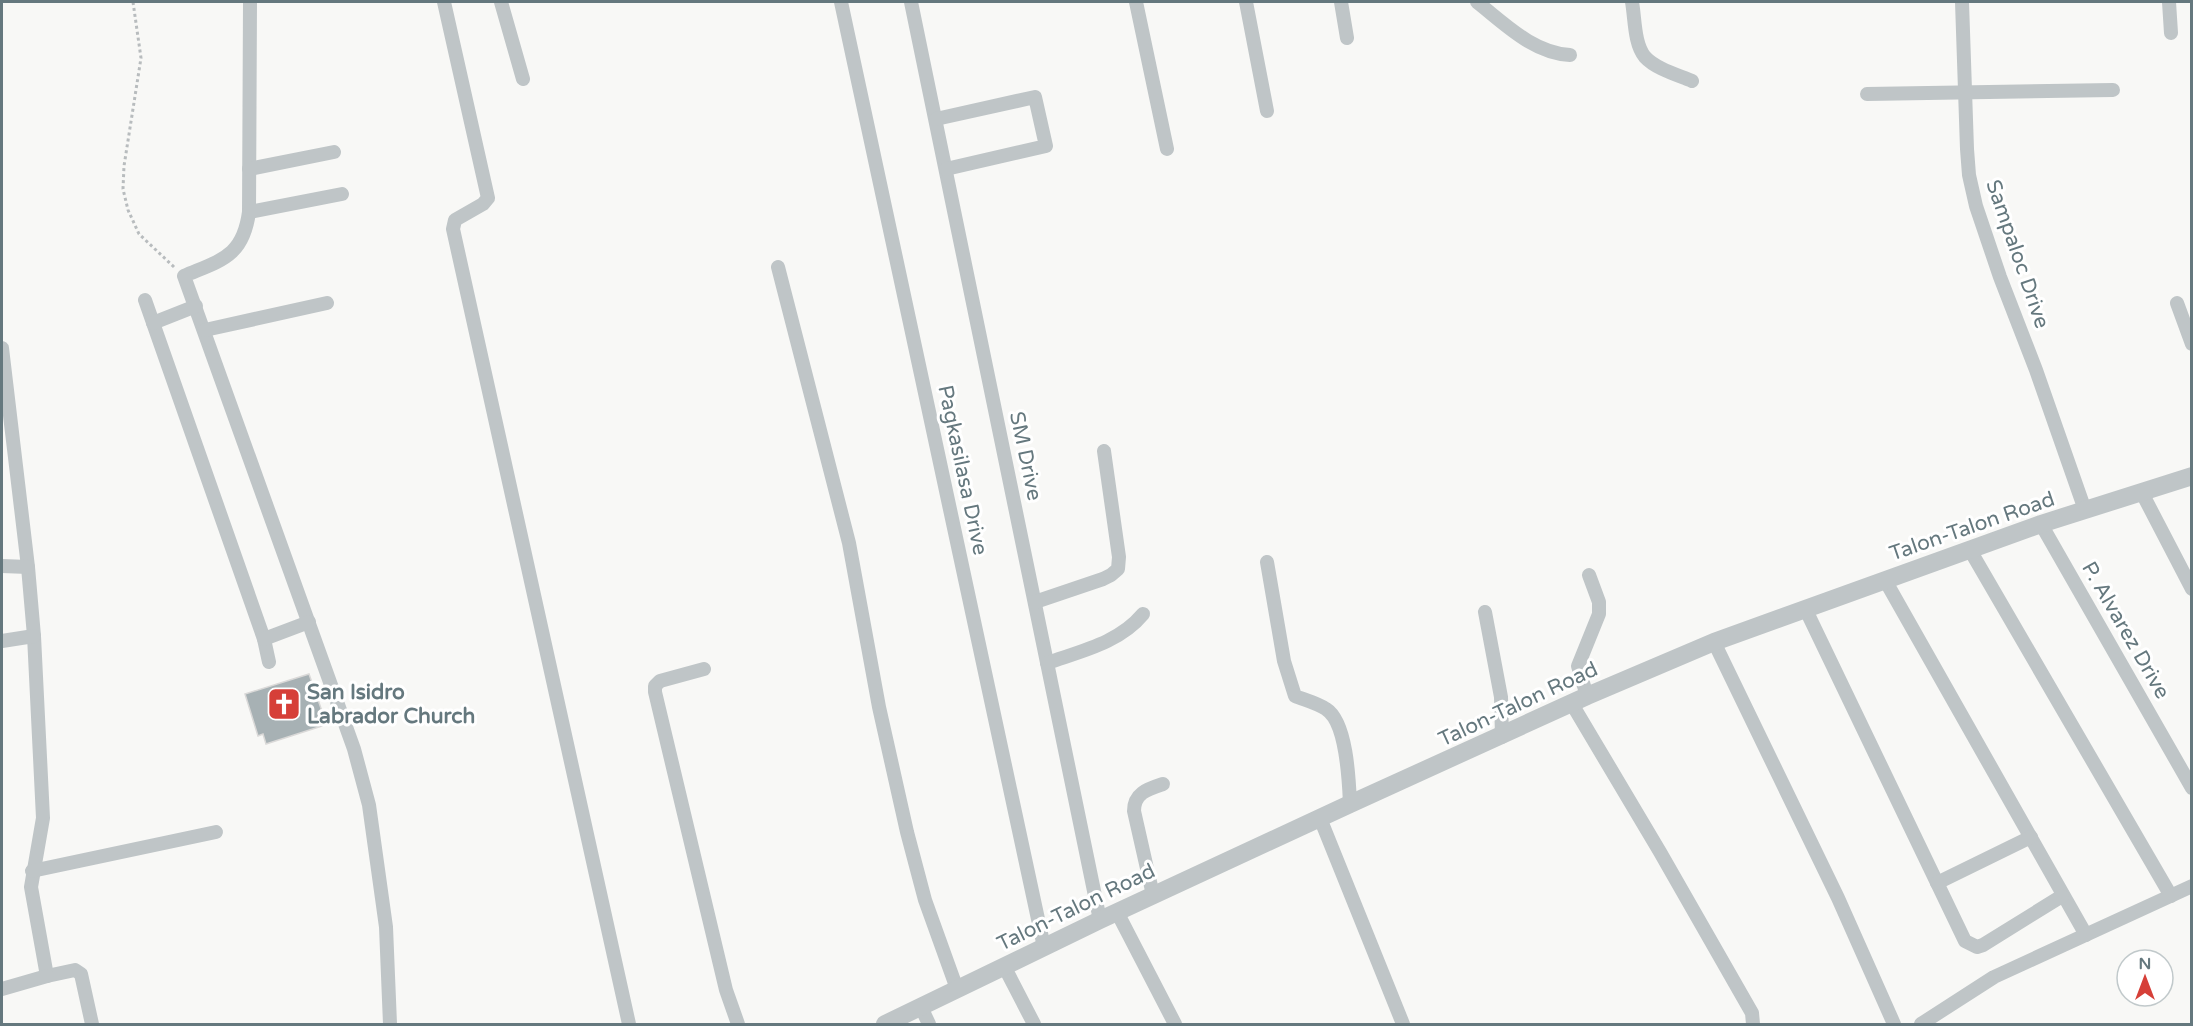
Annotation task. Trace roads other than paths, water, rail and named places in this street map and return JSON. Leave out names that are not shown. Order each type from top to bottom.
[{"type":"street","points":[[250,2],[249,212],[246,231],[242,241],[223,259],[184,276],[354,749],[369,805],[386,927],[390,1024]]},
{"type":"street","points":[[444,2],[488,198],[483,204],[455,220],[453,229],[629,1024]]},
{"type":"street","points":[[501,2],[523,79]]},
{"type":"street","name":"Pagkasilasa Drive","points":[[841,2],[1044,947]]},
{"type":"street","name":"SM Drive","points":[[911,2],[1100,920]]},
{"type":"street","points":[[1136,2],[1167,149]]},
{"type":"street","points":[[1246,2],[1267,111]]},
{"type":"street","points":[[1341,2],[1347,38]]},
{"type":"street","points":[[1477,2],[1534,45],[1547,51],[1570,55]]},
{"type":"street","points":[[1632,2],[1640,48],[1646,58],[1692,81]]},
{"type":"street","name":"Sampaloc Drive","points":[[1962,2],[1969,175],[1976,206],[2085,510]]},
{"type":"street","points":[[2169,2],[2171,33]]},
{"type":"street","points":[[1867,94],[2113,90]]},
{"type":"street","points":[[936,119],[1035,97],[1046,146],[946,169]]},
{"type":"street","points":[[249,169],[334,152]]},
{"type":"street","points":[[249,212],[342,194]]},
{"type":"street","points":[[778,267],[849,543],[879,707],[908,832],[925,900],[957,989]]},
{"type":"street","points":[[145,300],[264,639],[269,662]]},
{"type":"street","points":[[205,330],[327,303]]},
{"type":"street","points":[[2177,303],[2192,344]]},
{"type":"street","points":[[153,323],[196,306]]},
{"type":"street","points":[[2,348],[34,636],[43,818],[32,872],[32,900],[47,976]]},
{"type":"street","points":[[1035,602],[1103,579],[1118,569],[1119,556],[1104,451]]},
{"type":"street","name":"Talon-Talon Road","points":[[885,1024],[1100,920],[1350,804],[1502,737],[1579,700],[1714,642],[2041,524],[2191,476]]},
{"type":"street","points":[[2141,491],[2192,589]]},
{"type":"street","name":"P. Alvarez Drive","points":[[2041,524],[2192,788]]},
{"type":"street","points":[[1970,550],[2170,896]]},
{"type":"street","points":[[1267,562],[1284,660],[1295,696],[1328,710],[1337,721],[1346,757],[1350,804]]},
{"type":"street","points":[[2,566],[28,567]]},
{"type":"street","points":[[1589,575],[1599,602],[1599,614],[1578,666],[1579,700],[1660,852],[1752,1013],[1753,1024]]},
{"type":"street","points":[[1885,580],[2086,935]]},
{"type":"street","points":[[1805,608],[1965,941],[1977,946],[1983,945],[2062,896]]},
{"type":"street","points":[[1485,612],[1499,686],[1502,737]]},
{"type":"street","points":[[1047,663],[1102,644],[1124,633],[1143,614]]},
{"type":"street","points":[[264,639],[309,622]]},
{"type":"street","points":[[2,641],[34,636]]},
{"type":"street","points":[[1714,642],[1838,898],[1894,1024]]},
{"type":"street","points":[[704,669],[660,681],[655,686],[655,693],[726,990],[738,1024]]},
{"type":"street","points":[[1153,895],[1134,811],[1134,802],[1141,793],[1163,784]]},
{"type":"street","points":[[1320,818],[1403,1024]]},
{"type":"street","points":[[32,872],[216,832]]},
{"type":"street","points":[[1937,883],[2031,837]]},
{"type":"street","points":[[1921,1024],[1994,977],[2192,886]]},
{"type":"street","points":[[1118,912],[1175,1024]]},
{"type":"street","points":[[1004,966],[1034,1024]]},
{"type":"street","points":[[2,989],[75,970],[81,974],[92,1024]]},
{"type":"street","points":[[921,1006],[929,1024]]},
{"type":"place","name":"San Isidro Labrador Church","points":[[284,704]]}]
